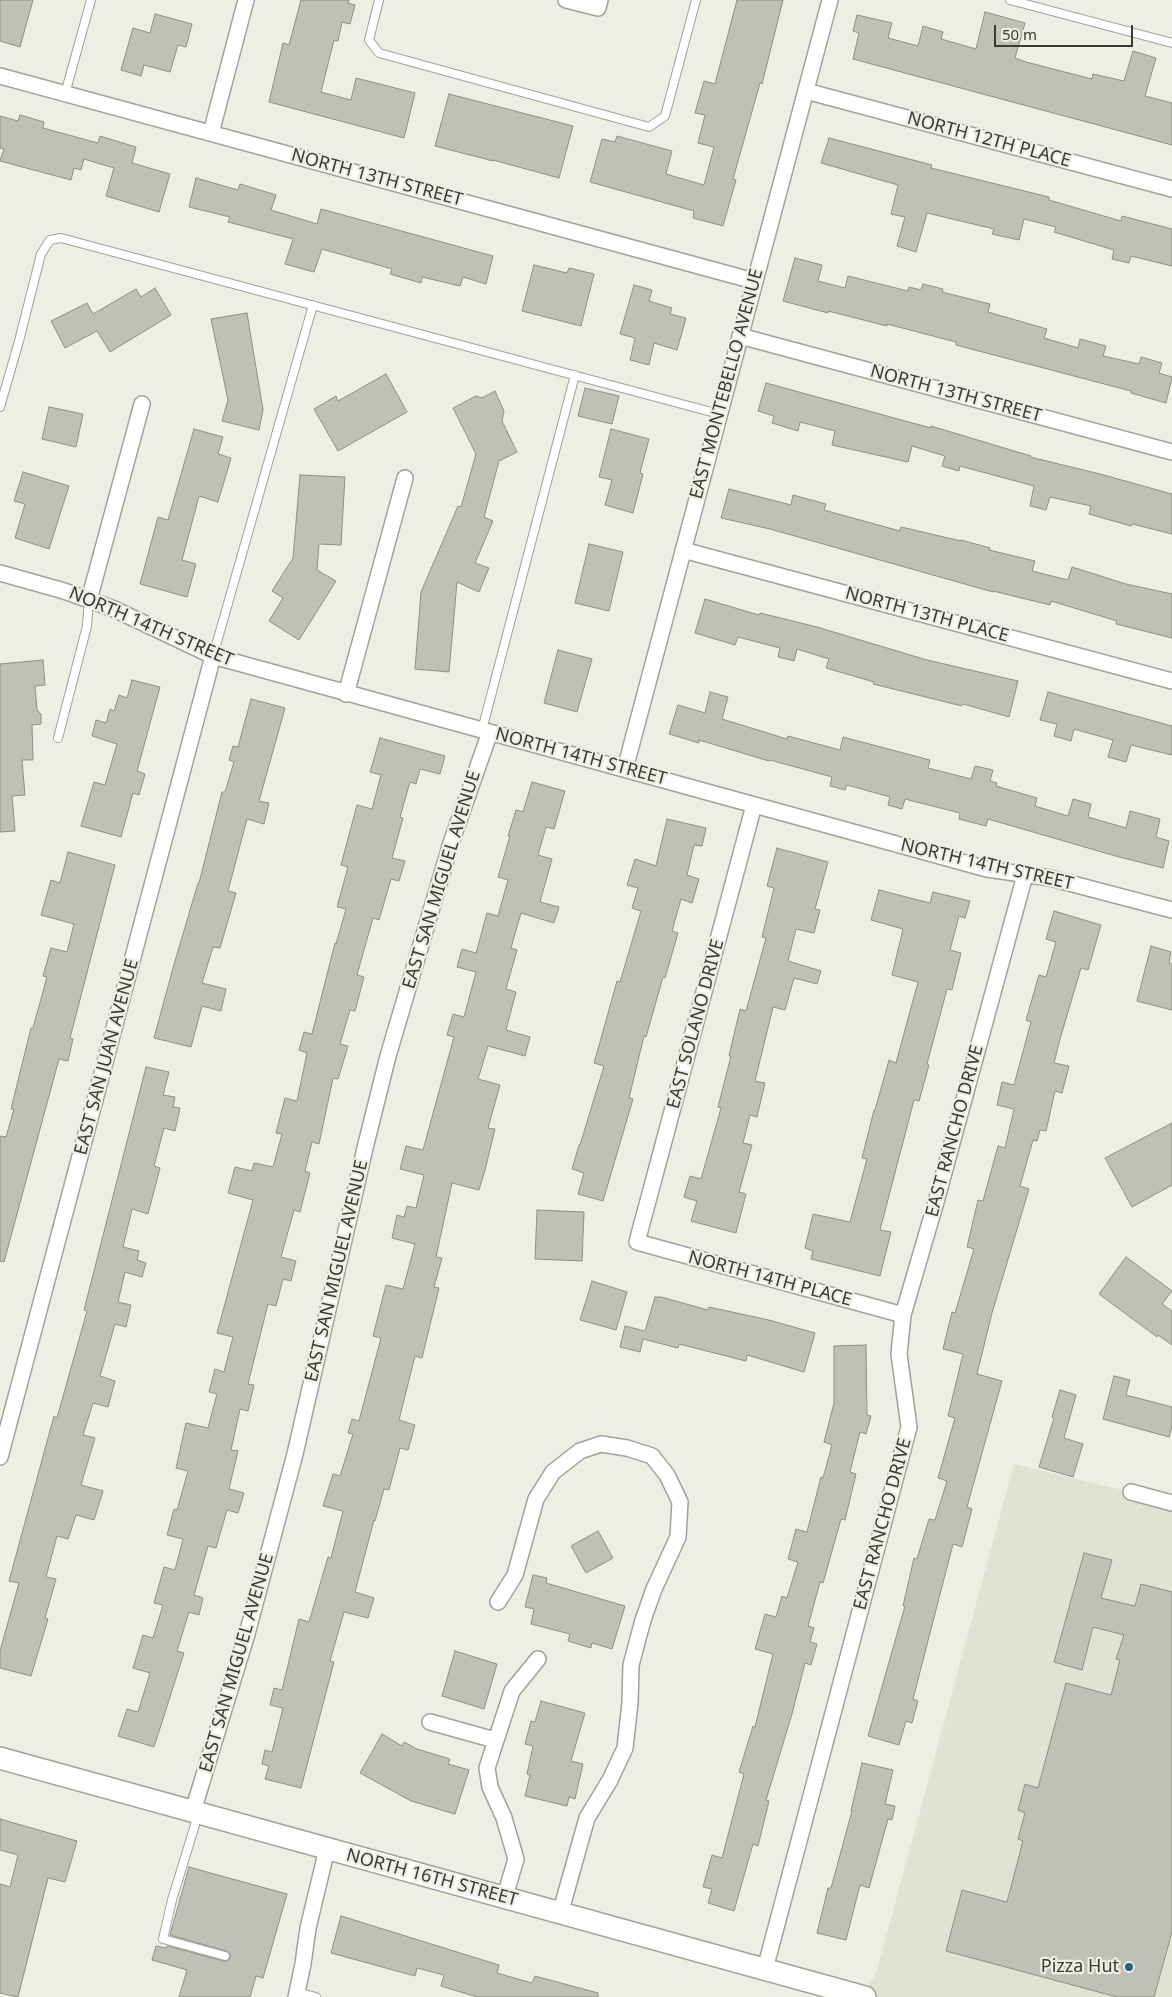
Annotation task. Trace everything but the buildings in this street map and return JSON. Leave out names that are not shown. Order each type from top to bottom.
[{"type":"main road","name":"NORTH 16TH STREET","points":[[0,1758],[865,1997]]},
{"type":"street","points":[[211,133],[246,0]]},
{"type":"street","points":[[566,0],[599,4]]},
{"type":"street","name":"EAST MONTEBELLO AVENUE","points":[[624,769],[830,0]]},
{"type":"street","name":"NORTH 13TH STREET","points":[[0,76],[754,281]]},
{"type":"street","name":"NORTH 12TH PLACE","points":[[806,91],[1172,189]]},
{"type":"street","name":"NORTH 13TH STREET","points":[[740,336],[1172,452]]},
{"type":"street","points":[[89,600],[142,404]]},
{"type":"street","points":[[346,694],[405,478]]},
{"type":"street","name":"NORTH 13TH PLACE","points":[[683,550],[1172,681]]},
{"type":"street","name":"NORTH 14TH STREET","points":[[0,573],[64,590],[114,609],[213,656],[988,869],[1050,878],[1172,910]]},
{"type":"street","name":"EAST SAN JUAN AVENUE","points":[[0,1457],[213,656]]},
{"type":"street","name":"EAST SAN MIGUEL AVENUE","points":[[196,1812],[247,1634],[295,1454],[388,1056],[486,731]]},
{"type":"street","name":"EAST SOLANO DRIVE","points":[[638,1242],[754,805]]},
{"type":"street","name":"EAST RANCHO DRIVE","points":[[765,1969],[908,1427],[899,1354],[903,1315],[936,1202],[1025,874]]},
{"type":"street","name":"NORTH 14TH PLACE","points":[[638,1242],[903,1315]]},
{"type":"street","points":[[498,1602],[515,1575],[536,1499],[553,1472],[580,1451],[601,1444],[627,1448],[652,1456],[667,1475],[680,1502],[678,1537],[654,1589],[643,1620],[631,1665],[630,1703],[625,1748],[610,1780],[586,1818],[560,1914]]},
{"type":"street","points":[[1131,1492],[1172,1503]]},
{"type":"street","points":[[505,1896],[516,1859],[504,1818],[490,1787],[487,1768],[512,1691],[538,1659]]},
{"type":"street","points":[[430,1722],[495,1740]]},
{"type":"street","points":[[296,1995],[308,1928],[327,1849]]},
{"type":"lane","points":[[65,94],[91,0]]},
{"type":"lane","points":[[379,0],[369,40],[379,54],[649,128],[664,116],[696,0]]},
{"type":"lane","points":[[1010,0],[1172,43]]},
{"type":"lane","points":[[0,407],[41,254],[50,240],[61,238],[719,414]]},
{"type":"lane","points":[[213,656],[313,305]]},
{"type":"lane","points":[[486,731],[575,375]]},
{"type":"lane","points":[[58,738],[87,626],[89,600]]},
{"type":"lane","points":[[196,1812],[163,1939],[225,1956]]},
{"type":"lane","points":[[296,1995],[316,1997]]},
{"type":"shaded area","points":[[1014,1464],[1172,1502],[1172,1997],[861,1997],[876,1974]]},
{"type":"place","name":"Pizza Hut","points":[[1129,1967]]}]
